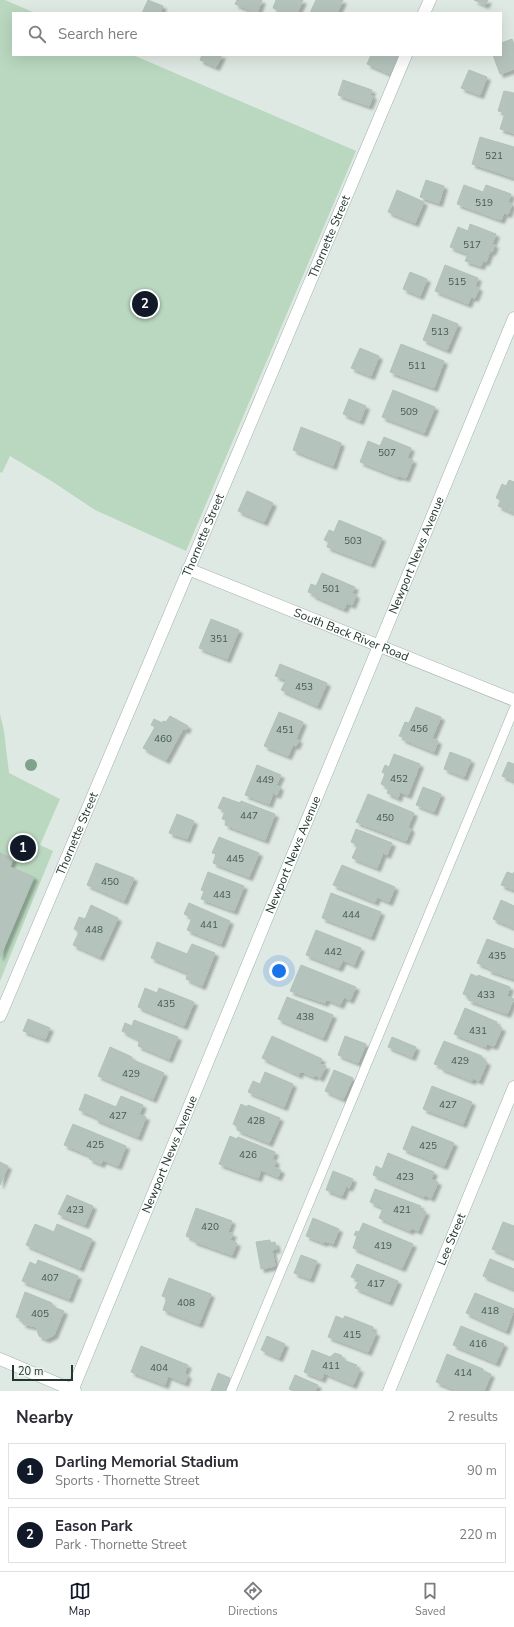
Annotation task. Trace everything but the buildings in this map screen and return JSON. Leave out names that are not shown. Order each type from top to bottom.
[{"type":"street","points":[[424,12],[430,0]]},
{"type":"street","name":"Thornette Street","points":[[0,1016],[406,56]]},
{"type":"street","name":"Newport News Avenue","points":[[74,1391],[514,318]]},
{"type":"street","name":"South Back River Road","points":[[188,569],[514,700]]},
{"type":"street","name":"Lee Street","points":[[389,1391],[514,1087]]},
{"type":"street","points":[[0,1359],[74,1391]]},
{"type":"lane","points":[[231,1391],[514,709]]},
{"type":"green space","points":[[0,0],[5,0],[33,12],[12,12],[12,56],[135,56],[356,151],[186,551],[95,510],[10,456],[2,473],[0,472]]},
{"type":"green space","points":[[0,714],[4,731],[9,773],[60,799],[40,845],[53,851],[0,981]]},
{"type":"place","name":"Eason Park","points":[[145,304]]},
{"type":"place","name":"Darling Memorial Stadium","points":[[23,848]]}]
